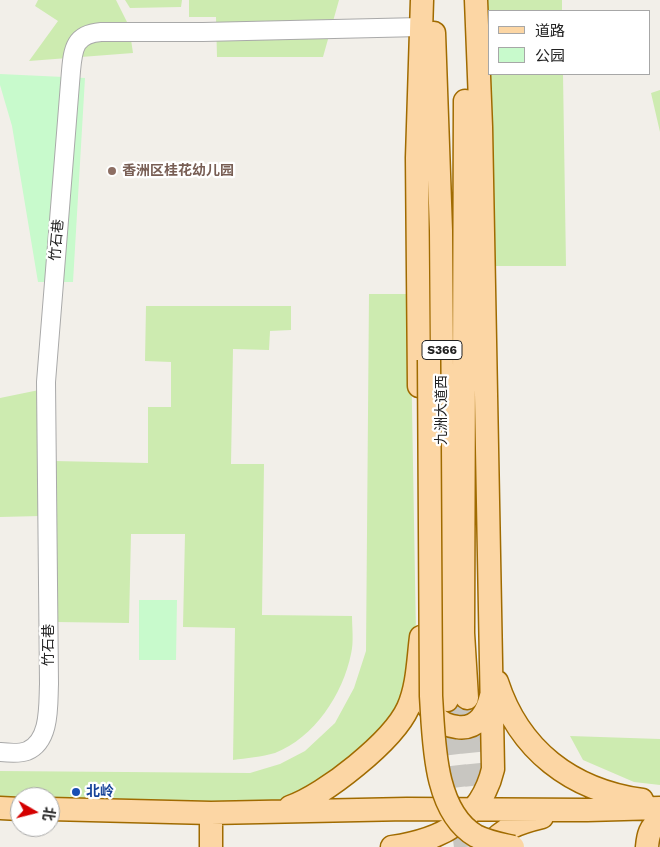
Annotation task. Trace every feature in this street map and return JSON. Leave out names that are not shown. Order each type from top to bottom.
[{"type":"main road","points":[[422,0],[417,158],[422,695],[427,746],[438,784],[486,846],[515,824],[546,816],[587,810]]},
{"type":"main road","points":[[428,0],[431,696],[435,747],[439,773],[448,802],[462,824],[475,835],[485,840],[513,847]]},
{"type":"main road","name":"九洲大道西","points":[[433,0],[441,231],[444,639],[457,699],[463,633],[466,0]]},
{"type":"main road","points":[[392,847],[429,839],[461,816],[483,798],[493,769],[481,147],[476,0]]},
{"type":"main road","points":[[279,810],[298,804],[325,789],[391,734],[408,708],[413,692],[417,675],[421,636]]},
{"type":"main road","points":[[491,665],[509,712],[527,738],[550,763],[587,786],[634,799],[660,802]]},
{"type":"main road","points":[[422,695],[436,718],[444,723],[462,728],[473,725],[481,719],[488,708],[492,691]]},
{"type":"main road","points":[[60,810],[211,813],[279,810],[407,809],[461,816],[660,808]]},
{"type":"main road","points":[[211,813],[211,847]]},
{"type":"main road","points":[[647,847],[652,827],[660,820]]},
{"type":"lane","name":"竹石巷","points":[[0,752],[18,753],[29,750],[38,743],[43,733],[47,715],[49,684],[46,382],[72,55],[76,44],[87,35],[101,32],[203,32],[421,27]]},
{"type":"green space","points":[[38,0],[116,0],[129,26],[133,53],[29,61],[58,21],[35,6]]},
{"type":"green space","points":[[125,0],[182,0],[181,7],[130,8]]},
{"type":"green space","points":[[189,0],[339,0],[323,57],[217,57],[216,17],[189,17]]},
{"type":"green space","points":[[481,0],[562,0],[562,10],[488,10],[488,75],[563,75],[566,266],[490,266]]},
{"type":"green space","points":[[0,74],[85,78],[73,282],[38,282],[12,126],[0,85]]},
{"type":"green space","points":[[660,90],[660,132],[651,93]]},
{"type":"green space","points":[[369,294],[410,294],[416,635],[411,667],[391,723],[334,775],[278,806],[60,803],[60,787],[10,787],[10,803],[0,803],[0,771],[250,773],[280,764],[305,751],[335,723],[354,688],[366,651]]},
{"type":"green space","points":[[146,306],[291,306],[291,330],[270,331],[269,350],[233,349],[231,464],[264,464],[262,615],[352,616],[353,640],[347,669],[334,699],[325,713],[302,737],[275,753],[233,760],[235,628],[183,627],[185,534],[131,534],[129,623],[56,622],[54,461],[148,463],[148,407],[171,407],[171,362],[145,361]]},
{"type":"green space","points":[[39,390],[40,516],[0,517],[0,398]]},
{"type":"green space","points":[[139,600],[177,600],[176,660],[139,660]]},
{"type":"green space","points":[[570,736],[660,739],[660,785],[634,782],[583,760]]},
{"type":"tunnel","points":[[467,698],[483,847]]},
{"type":"tunnel","points":[[447,700],[465,847]]},
{"type":"place","name":"香洲区桂花幼儿园","points":[[112,171]]},
{"type":"place","name":"北岭","points":[[76,792]]}]
